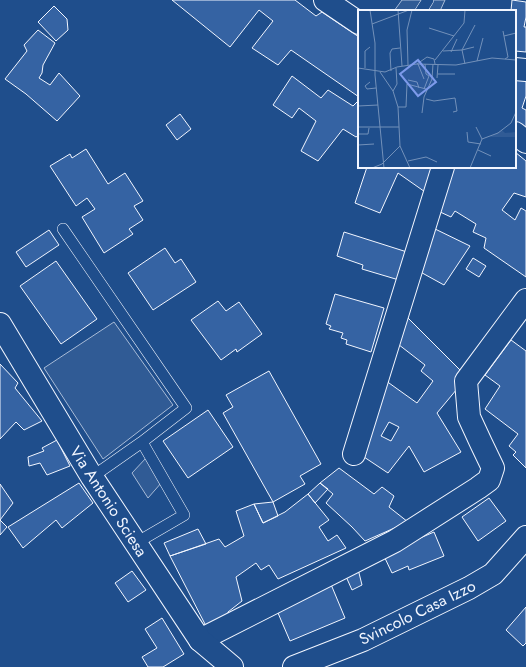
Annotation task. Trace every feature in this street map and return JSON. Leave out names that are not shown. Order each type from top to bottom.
[{"type":"street","points":[[325,0],[358,22]]},
{"type":"street","points":[[516,69],[526,70]]},
{"type":"street","points":[[516,134],[526,142]]},
{"type":"street","points":[[354,454],[443,168]]},
{"type":"street","points":[[200,640],[395,541],[489,480],[493,468],[469,416],[466,381],[526,300]]},
{"type":"street","name":"Via Antonio Sciesa","points":[[0,324],[92,477],[200,640],[232,667]]},
{"type":"street","name":"Svincolo Casa Izzo","points":[[294,667],[363,640],[469,588],[493,574],[526,537]]},
{"type":"lane","points":[[422,10],[428,0]]},
{"type":"lane","points":[[63,230],[186,408],[142,442],[92,477]]},
{"type":"lane","points":[[136,543],[184,515],[142,442]]},
{"type":"shaded area","points":[[402,0],[445,0],[440,10],[395,10]]},
{"type":"shaded area","points":[[114,322],[173,405],[103,459],[44,368]]},
{"type":"shaded area","points":[[146,458],[162,482],[148,498],[132,473]]},
{"type":"building","points":[[172,0],[295,0],[316,16],[322,12],[358,36],[358,96],[291,50],[278,65],[252,48],[273,21],[259,10],[230,47]]},
{"type":"building","points":[[512,0],[526,2],[524,27],[526,27],[526,52],[516,51],[516,10],[511,10]]},
{"type":"building","points":[[54,6],[67,19],[68,30],[56,41],[38,22]]},
{"type":"building","points":[[38,30],[55,43],[43,65],[42,73],[39,78],[50,85],[59,73],[80,96],[57,121],[26,94],[5,79],[27,51],[24,45]]},
{"type":"building","points":[[292,76],[321,98],[328,90],[353,106],[358,101],[358,136],[356,137],[343,129],[318,161],[301,151],[316,121],[299,108],[292,118],[273,105]]},
{"type":"building","points":[[516,79],[526,80],[526,96],[522,108],[526,110],[526,132],[516,125]]},
{"type":"building","points":[[180,114],[191,129],[177,140],[166,125]]},
{"type":"building","points":[[86,149],[108,184],[125,173],[143,201],[134,206],[143,220],[129,229],[133,234],[104,253],[82,217],[95,209],[87,198],[76,206],[50,166],[70,154],[72,158]]},
{"type":"building","points":[[516,153],[526,161],[526,197],[514,193],[502,210],[515,220],[521,208],[526,211],[526,277],[484,248],[486,238],[473,232],[476,224],[455,211],[451,217],[438,211],[451,168],[516,168]]},
{"type":"building","points":[[367,168],[437,168],[428,194],[398,173],[380,213],[355,203]]},
{"type":"building","points":[[431,227],[470,246],[444,285],[415,269]]},
{"type":"building","points":[[49,230],[59,245],[26,267],[16,252]]},
{"type":"building","points":[[344,232],[407,252],[399,280],[362,269],[363,265],[337,256]]},
{"type":"building","points":[[165,248],[175,263],[181,259],[196,282],[153,310],[128,273]]},
{"type":"building","points":[[473,258],[486,266],[479,277],[466,269]]},
{"type":"building","points":[[56,261],[97,319],[61,344],[20,286]]},
{"type":"building","points":[[335,294],[384,308],[371,352],[346,344],[347,340],[341,338],[343,333],[329,329],[331,326],[326,324]]},
{"type":"building","points":[[218,301],[226,311],[239,302],[262,334],[237,352],[236,349],[221,360],[191,320]]},
{"type":"building","points":[[404,314],[467,377],[437,413],[461,452],[424,472],[409,446],[388,473],[358,453],[382,378],[417,403],[433,381],[421,371],[425,365],[394,341],[404,331],[399,328]],"holes":[[[389,422],[399,427],[391,441],[381,436]]]},
{"type":"building","points":[[511,340],[526,351],[526,468],[513,455],[516,452],[509,446],[518,434],[485,409],[500,386],[485,375]]},
{"type":"building","points":[[0,364],[18,383],[15,388],[42,421],[24,430],[16,422],[0,439]]},
{"type":"building","points":[[269,371],[321,464],[300,476],[305,484],[273,502],[223,413],[233,407],[226,395]]},
{"type":"building","points":[[208,410],[233,447],[188,478],[163,441]]},
{"type":"building","points":[[57,440],[70,466],[47,475],[40,463],[29,466],[28,457],[44,451],[42,448]]},
{"type":"building","points":[[339,468],[374,494],[382,487],[394,496],[389,507],[408,522],[365,541],[326,503],[333,494],[320,483]]},
{"type":"building","points":[[79,483],[93,503],[62,528],[56,520],[23,548],[8,527]]},
{"type":"building","points":[[320,483],[328,489],[315,503],[308,494]]},
{"type":"building","points":[[0,484],[13,503],[0,520]]},
{"type":"building","points":[[308,494],[329,520],[319,527],[328,541],[337,535],[346,548],[278,579],[269,565],[261,570],[256,563],[236,577],[242,601],[228,612],[228,618],[206,626],[170,556],[219,539],[225,547],[244,536],[236,511],[254,504],[263,523],[285,512]]},
{"type":"building","points":[[489,498],[506,521],[478,541],[462,517]]},
{"type":"building","points":[[273,502],[278,516],[263,523],[254,504]]},
{"type":"building","points":[[0,520],[7,527],[0,535]]},
{"type":"building","points":[[198,529],[206,544],[170,556],[164,543]]},
{"type":"building","points":[[434,532],[444,556],[409,570],[408,566],[392,573],[383,554]]},
{"type":"building","points":[[358,569],[362,585],[352,590],[344,572]]},
{"type":"building","points":[[132,571],[146,590],[128,602],[115,583]]},
{"type":"building","points":[[330,582],[345,618],[290,641],[275,606]]},
{"type":"building","points":[[526,607],[526,643],[523,646],[506,630]]},
{"type":"building","points":[[162,618],[184,654],[163,667],[148,667],[142,657],[157,648],[145,629]]}]
